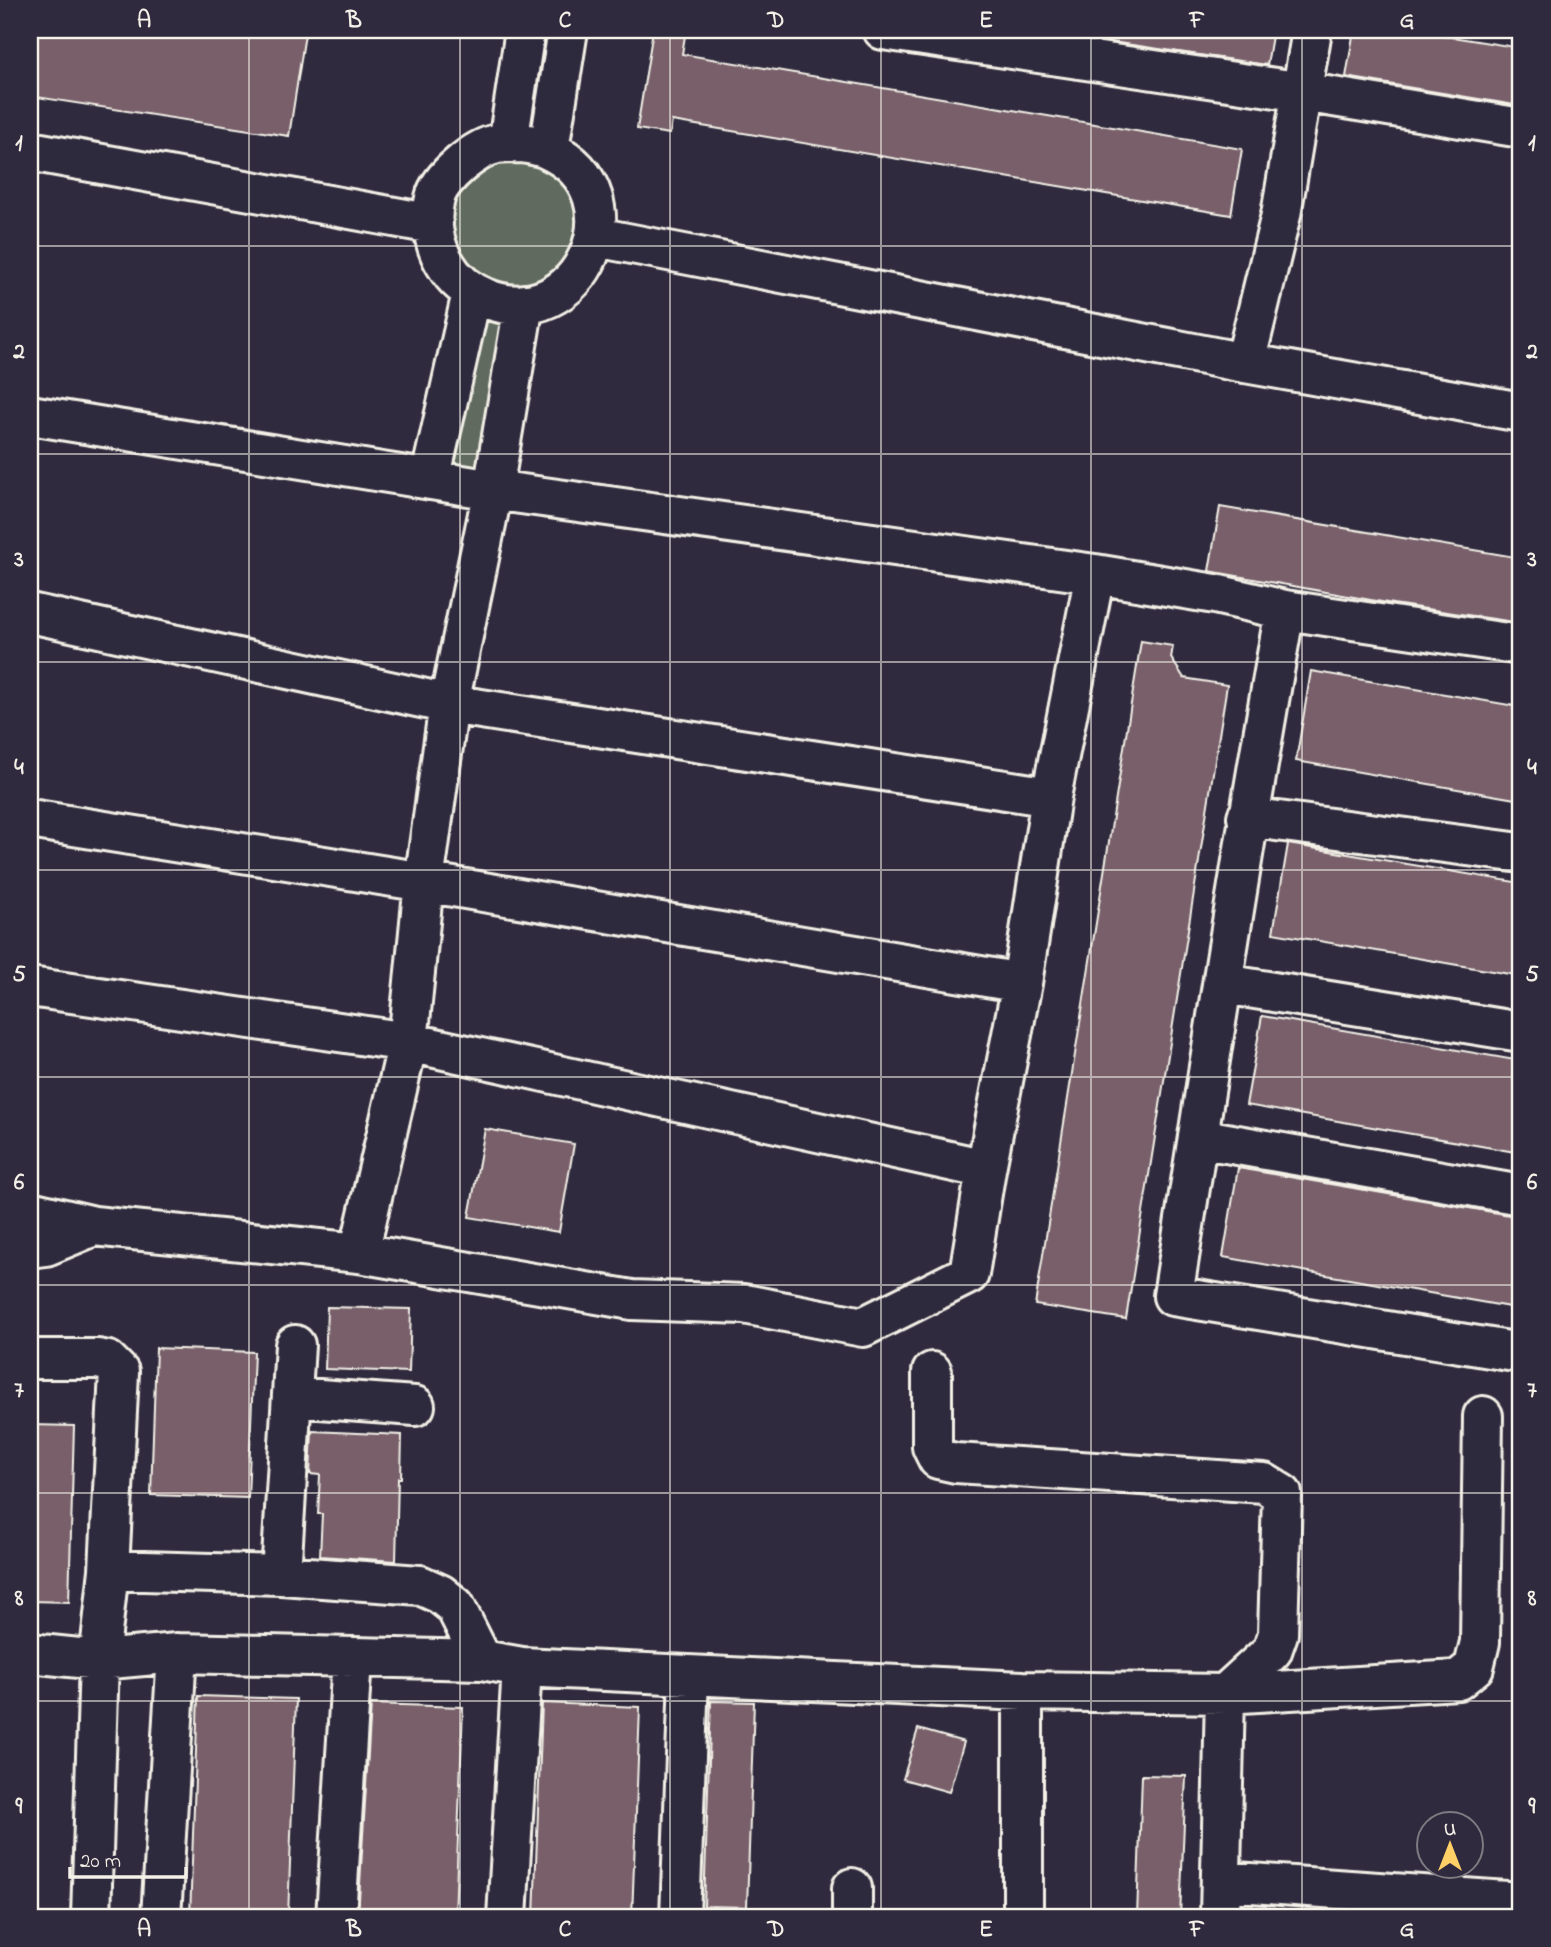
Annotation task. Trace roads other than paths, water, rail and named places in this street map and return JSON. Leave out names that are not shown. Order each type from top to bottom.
[{"type":"street","points":[[508,144],[525,30]]},
{"type":"street","points":[[549,149],[568,30]]},
{"type":"street","points":[[883,30],[1303,92],[1521,128]]},
{"type":"street","points":[[1245,363],[1281,215],[1312,30]]},
{"type":"street","points":[[523,143],[549,149],[571,164],[587,185],[596,210],[596,237],[587,262],[572,282],[550,297],[524,304],[497,303],[472,293],[451,275],[438,251],[433,225],[435,196],[450,174],[471,155],[496,144],[508,144],[523,143]]},
{"type":"street","points":[[30,151],[433,225]]},
{"type":"street","points":[[596,237],[1245,363],[1521,412]]},
{"type":"street","points":[[430,480],[472,293]]},
{"type":"street","points":[[359,1253],[408,1042],[424,882],[449,704],[493,490],[524,304]]},
{"type":"street","points":[[30,415],[493,490],[1095,574],[1214,594],[1285,610],[1521,645]]},
{"type":"street","points":[[30,1211],[94,1226],[359,1253],[632,1300],[744,1304],[863,1326],[969,1274],[1022,983],[1051,797],[1095,574]]},
{"type":"street","points":[[1285,610],[1247,817],[1224,985],[1173,1296],[1521,1353]]},
{"type":"street","points":[[30,614],[449,704],[1051,797]]},
{"type":"street","points":[[1247,817],[1521,853]]},
{"type":"street","points":[[30,819],[424,882],[1022,983]]},
{"type":"street","points":[[1224,985],[1521,1032]]},
{"type":"street","points":[[30,987],[408,1042],[986,1169]]},
{"type":"street","points":[[1198,1138],[1521,1195]]},
{"type":"street","points":[[30,1248],[46,1245],[94,1226]]},
{"type":"street","points":[[281,1575],[295,1345]]},
{"type":"street","points":[[30,1359],[97,1359],[108,1361],[119,1371],[109,1570],[99,1660],[91,1917]]},
{"type":"street","points":[[932,1371],[932,1447],[939,1459],[956,1464],[1264,1483],[1282,1494],[1278,1634],[1272,1651],[1225,1694],[1221,1899],[1410,1906],[1521,1902]]},
{"type":"street","points":[[292,1397],[415,1406]]},
{"type":"street","points":[[30,1653],[99,1660],[177,1653],[482,1660],[522,1667],[1023,1691],[1225,1694],[1458,1679],[1474,1667],[1480,1642],[1483,1416]]},
{"type":"street","points":[[109,1570],[281,1575],[421,1585],[440,1594],[455,1606],[482,1660]]},
{"type":"street","points":[[161,1917],[177,1653]]},
{"type":"street","points":[[336,1917],[352,1658]]},
{"type":"street","points":[[508,1917],[522,1667]]},
{"type":"street","points":[[680,1917],[690,1676]]},
{"type":"street","points":[[1023,1691],[1023,1917]]}]
